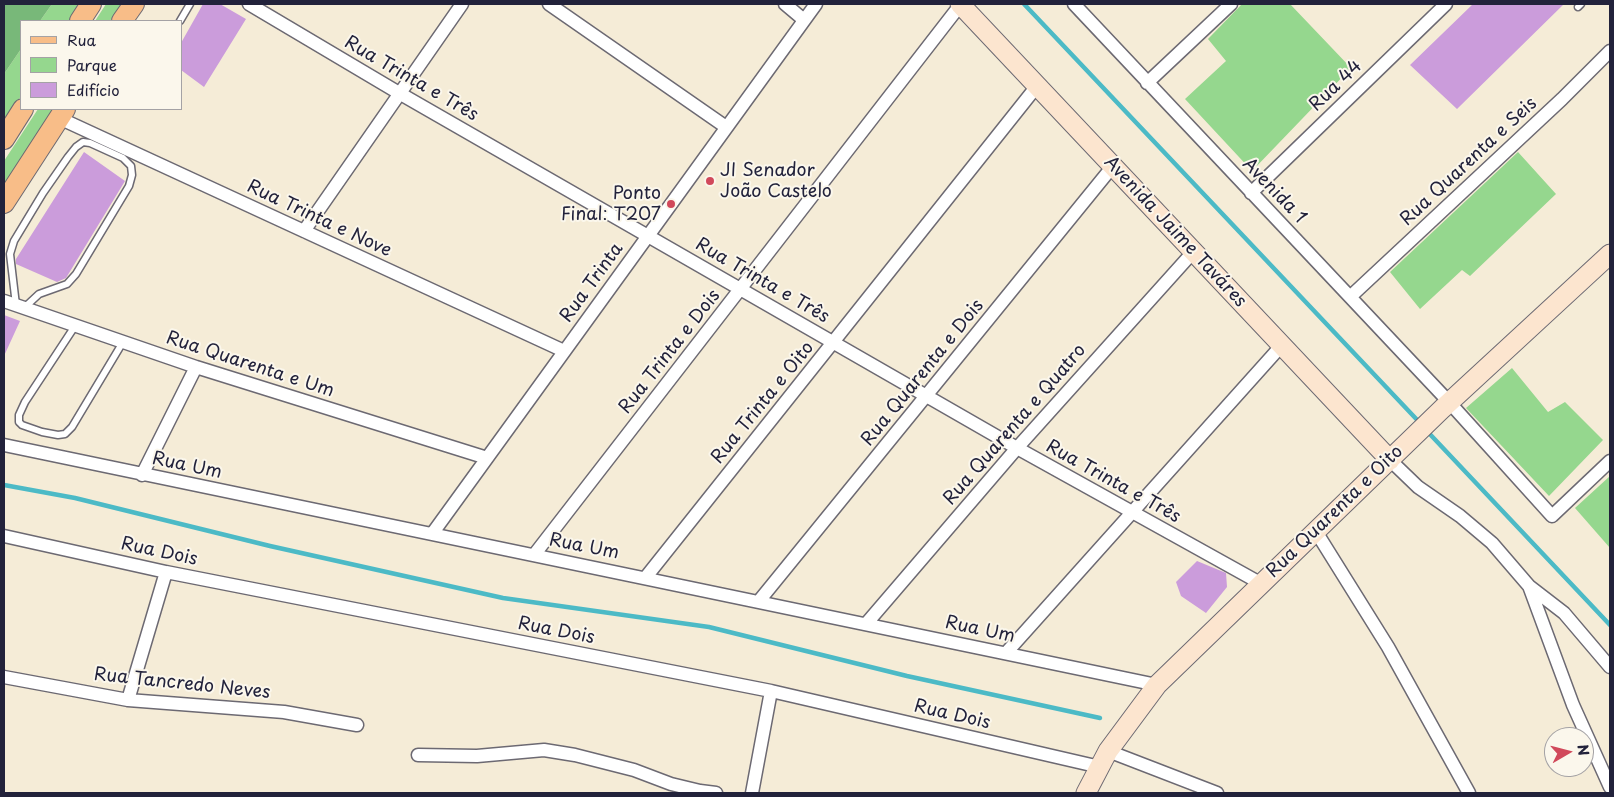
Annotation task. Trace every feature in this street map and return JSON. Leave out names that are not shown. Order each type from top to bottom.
[{"type":"main road","points":[[81,20],[91,4]]},
{"type":"main road","points":[[123,20],[134,4]]},
{"type":"main road","name":"Avenida Jaime Taváres","points":[[961,4],[1390,460]]},
{"type":"main road","points":[[4,139],[22,110]]},
{"type":"main road","points":[[4,203],[62,113]]},
{"type":"main road","name":"Rua Quarenta e Oito","points":[[1086,793],[1104,759],[1157,685],[1260,583],[1445,406],[1610,254]]},
{"type":"street","name":"Rua Trinta e Três","points":[[249,4],[926,396],[1260,583]]},
{"type":"street","points":[[304,231],[462,4]]},
{"type":"street","points":[[549,4],[726,127]]},
{"type":"street","points":[[785,4],[804,20]]},
{"type":"street","name":"Rua Trinta","points":[[432,534],[816,4]]},
{"type":"street","name":"Rua Trinta e Dois","points":[[534,555],[961,4]]},
{"type":"street","name":"Avenida 1","points":[[1074,4],[1350,297],[1445,406],[1552,516],[1610,461]]},
{"type":"street","points":[[1147,83],[1231,4]]},
{"type":"street","name":"Rua 44","points":[[1251,193],[1446,4]]},
{"type":"street","name":"Rua Quarenta e Seis","points":[[1350,297],[1610,52]]},
{"type":"street","name":"Rua Trinta e Oito","points":[[646,577],[1038,86]]},
{"type":"street","name":"Rua Trinta e Nove","points":[[62,113],[304,231],[564,352]]},
{"type":"street","name":"Rua Quarenta e Dois","points":[[759,601],[1113,166]]},
{"type":"street","name":"Rua Quarenta e Quatro","points":[[866,624],[1017,448],[1194,251]]},
{"type":"street","name":"Rua Quarenta e Um","points":[[15,305],[196,367],[487,458]]},
{"type":"street","points":[[1006,653],[1282,345]]},
{"type":"street","points":[[142,475],[196,367]]},
{"type":"street","name":"Rua Um","points":[[4,445],[142,475],[646,577],[1157,685]]},
{"type":"street","points":[[1390,460],[1418,487],[1460,516],[1492,543],[1529,586],[1564,614],[1610,667]]},
{"type":"street","points":[[1315,530],[1388,647],[1469,793]]},
{"type":"street","name":"Rua Dois","points":[[4,536],[166,572],[771,691],[1104,759],[1217,793]]},
{"type":"street","points":[[128,700],[166,572]]},
{"type":"street","points":[[1529,586],[1574,706],[1610,787]]},
{"type":"street","name":"Rua Tancredo Neves","points":[[4,677],[128,700],[284,712],[357,725]]},
{"type":"street","points":[[752,793],[771,691]]},
{"type":"street","points":[[418,755],[477,756],[544,750],[575,755],[634,770],[671,784],[716,793]]},
{"type":"lane","points":[[181,20],[190,4]]},
{"type":"lane","points":[[83,142],[90,143],[123,158],[131,166],[132,174],[129,186],[76,274],[67,284],[15,305],[10,254],[14,241],[43,193],[68,157],[83,142]]},
{"type":"lane","points":[[75,326],[25,402],[19,416],[19,422],[22,425],[42,432],[58,435],[65,434],[72,427],[122,342]]},
{"type":"green space","points":[[4,4],[52,4],[41,20],[20,20],[20,50],[4,74]]},
{"type":"green space","points":[[52,4],[80,4],[70,20],[41,20]]},
{"type":"green space","points":[[106,4],[122,4],[111,20],[96,20]]},
{"type":"green space","points":[[1242,4],[1290,4],[1351,68],[1252,171],[1185,99],[1226,61],[1208,39]]},
{"type":"green space","points":[[20,50],[20,98],[4,123],[4,74]]},
{"type":"green space","points":[[37,110],[52,110],[4,185],[4,161]]},
{"type":"green space","points":[[1518,152],[1556,194],[1470,276],[1462,270],[1420,309],[1390,272]]},
{"type":"green space","points":[[1512,368],[1548,412],[1565,402],[1603,440],[1549,496],[1466,408]]},
{"type":"green space","points":[[1610,476],[1610,548],[1575,508]]},
{"type":"building","points":[[203,4],[220,4],[246,19],[204,87],[182,71],[182,41]]},
{"type":"building","points":[[1473,4],[1564,4],[1457,109],[1410,65]]},
{"type":"building","points":[[84,152],[125,181],[66,278],[57,282],[16,264],[16,259]]},
{"type":"building","points":[[4,315],[20,321],[4,356]]},
{"type":"building","points":[[1197,561],[1226,573],[1227,587],[1206,613],[1181,596],[1176,582]]},
{"type":"waterway","points":[[1024,4],[1421,424]]},
{"type":"waterway","points":[[1426,430],[1610,625]]},
{"type":"waterway","points":[[4,485],[75,498],[270,546],[503,598],[709,627],[907,676],[1100,718]]},
{"type":"place","name":"JI Senador João Castelo","points":[[710,181]]},
{"type":"place","name":"Ponto Final: T207","points":[[671,204]]}]
